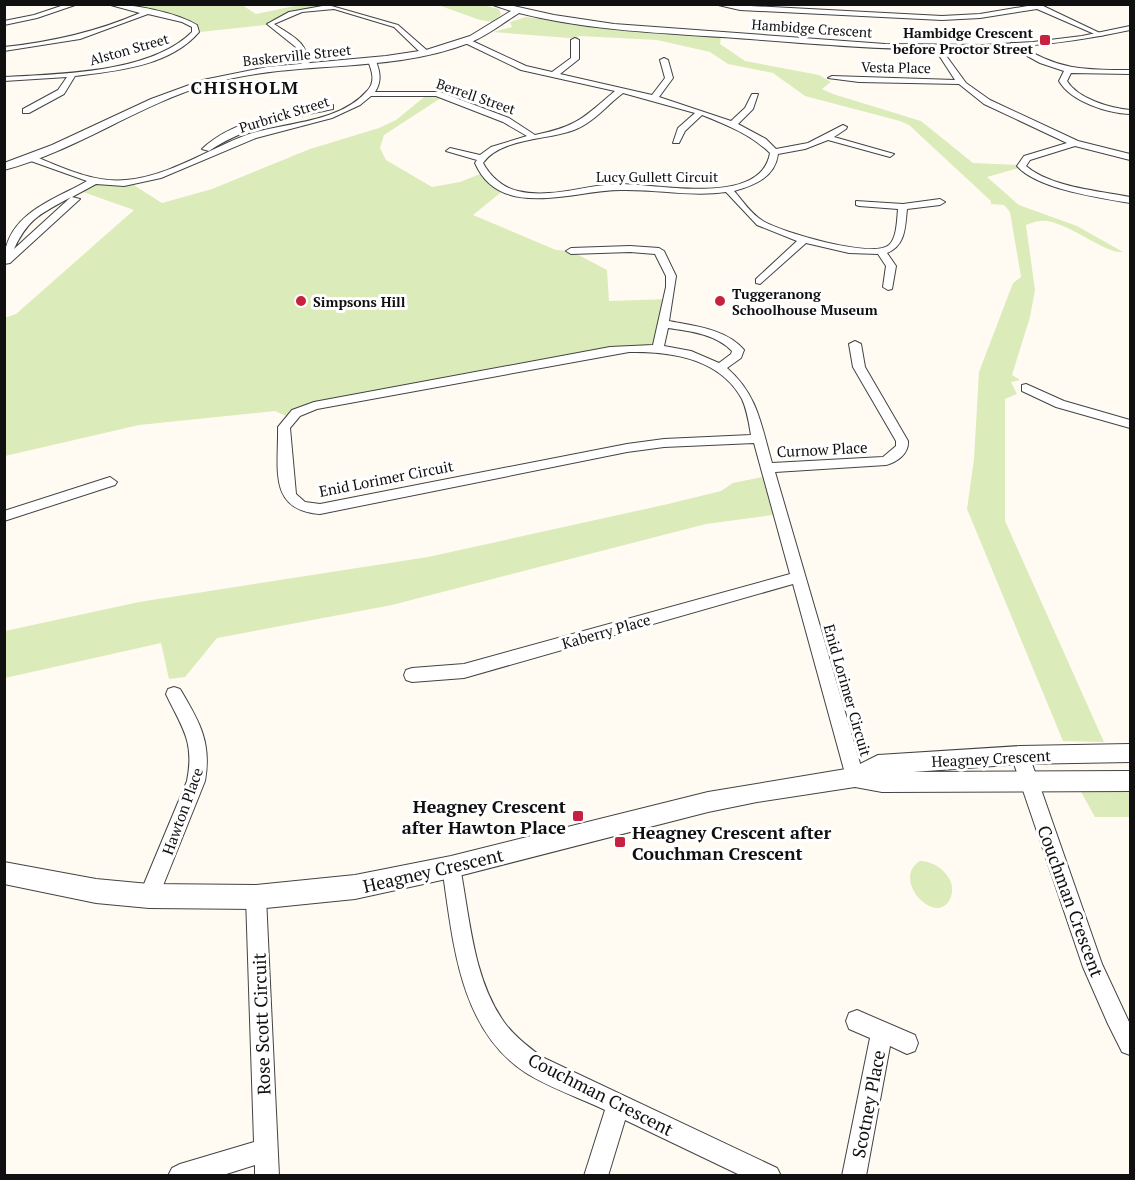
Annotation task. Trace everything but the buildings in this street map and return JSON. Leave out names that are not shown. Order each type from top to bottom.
[{"type":"street","points":[[4,23],[49,13],[75,4]]},
{"type":"street","name":"Alston Street","points":[[4,79],[72,75],[112,69],[165,53],[185,44],[196,32],[195,26],[184,20],[110,4]]},
{"type":"street","points":[[494,4],[503,7],[507,12],[506,19]]},
{"type":"street","points":[[717,4],[740,8],[952,18],[989,15],[1034,6],[1101,34]]},
{"type":"street","points":[[864,4],[866,15]]},
{"type":"street","points":[[305,65],[304,51],[300,46],[270,24],[279,18],[318,7],[335,7],[396,26],[426,53]]},
{"type":"street","points":[[4,49],[79,38],[108,30],[147,12]]},
{"type":"street","points":[[946,12],[952,18]]},
{"type":"street","name":"Hambidge Crescent","points":[[506,19],[536,15],[624,28],[861,46],[936,48],[1014,45],[1131,28]]},
{"type":"street","name":"Baskerville Street","points":[[4,167],[70,143],[142,106],[182,90],[238,74],[305,65],[372,61],[426,53],[465,41],[506,19]]},
{"type":"street","points":[[552,76],[575,59],[575,40]]},
{"type":"street","points":[[465,41],[510,63],[552,76],[655,97],[700,113],[756,135],[774,152],[808,147],[828,138],[843,127]]},
{"type":"street","points":[[1014,45],[1039,62],[1068,71],[1131,72]]},
{"type":"street","points":[[936,48],[971,92],[987,102],[1075,143],[1131,157]]},
{"type":"street","points":[[655,97],[669,78],[664,60]]},
{"type":"street","points":[[368,95],[377,81],[377,72],[372,61]]},
{"type":"street","points":[[1068,71],[1063,81],[1065,88],[1120,112],[1131,112]]},
{"type":"street","points":[[26,111],[61,92],[72,75]]},
{"type":"street","name":"Vesta Place","points":[[832,78],[859,81],[961,81]]},
{"type":"street","points":[[450,151],[481,158],[495,148],[579,124],[621,90]]},
{"type":"street","name":"Berrell Street","points":[[368,95],[437,94],[506,120],[535,138]]},
{"type":"street","name":"Purbrick Street","points":[[31,159],[92,182],[137,181],[175,171],[253,136],[332,115],[368,95]]},
{"type":"street","name":"Purbrick Street","points":[[175,171],[223,137],[249,124],[287,113],[344,105],[368,95]]},
{"type":"street","points":[[732,125],[745,114],[755,96]]},
{"type":"street","points":[[1107,107],[1131,105]]},
{"type":"street","points":[[676,141],[681,130],[700,113]]},
{"type":"street","points":[[828,138],[890,154]]},
{"type":"street","points":[[1075,143],[1027,158],[1021,166],[1031,175],[1131,200]]},
{"type":"street","name":"Lucy Gullett Circuit","points":[[481,158],[481,168],[500,187],[519,194],[546,195],[617,187],[728,189],[762,176],[772,165],[774,152]]},
{"type":"street","points":[[4,258],[19,228],[29,217],[92,182]]},
{"type":"street","points":[[4,263],[92,182]]},
{"type":"street","points":[[728,189],[760,224],[783,234],[862,252],[882,253],[895,246],[903,207]]},
{"type":"street","points":[[860,203],[903,207],[940,201]]},
{"type":"street","points":[[760,281],[805,239]]},
{"type":"street","points":[[571,251],[630,249],[659,251],[671,276],[671,287],[658,348]]},
{"type":"street","points":[[882,253],[891,266],[888,287]]},
{"type":"street","points":[[663,324],[698,331],[734,345],[738,350],[737,356],[719,368]]},
{"type":"street","name":"Curnow Place","points":[[768,468],[877,462],[896,455],[902,447],[902,441],[859,367],[855,344]]},
{"type":"street","name":"Enid Lorimer Circuit","points":[[759,439],[664,443],[627,448],[328,508],[307,508],[296,504],[289,498],[284,427],[290,418],[305,409],[610,350],[658,348],[692,355],[719,368],[739,386],[747,399],[768,468],[855,777]]},
{"type":"street","points":[[1026,388],[1060,404],[1131,424]]},
{"type":"street","points":[[4,516],[110,482]]},
{"type":"street","name":"Kaberry Place","points":[[412,675],[464,672],[799,577]]},
{"type":"street","name":"Hawton Place","points":[[149,896],[201,764],[196,732],[174,694]]},
{"type":"street","name":"Heagney Crescent","points":[[4,873],[96,891],[149,896],[256,897],[355,887],[451,867],[708,802],[855,777],[878,765],[1020,755],[1131,753]]},
{"type":"street","name":"Couchman Crescent","points":[[1020,755],[1093,968],[1115,1017],[1131,1044]]},
{"type":"street","name":"Heagney Crescent","points":[[855,777],[882,782],[1131,781]]},
{"type":"street","name":"Couchman Crescent","points":[[451,867],[470,968],[480,1000],[497,1030],[508,1043],[534,1065],[769,1176]]},
{"type":"street","name":"Rose Scott Circuit","points":[[256,897],[267,1176]]},
{"type":"street","name":"Scotney Place","points":[[857,1021],[907,1043]]},
{"type":"street","name":"Scotney Place","points":[[854,1176],[882,1032]]},
{"type":"street","points":[[596,1176],[618,1105]]},
{"type":"street","points":[[180,1176],[266,1150]]},
{"type":"green space","points":[[121,5],[242,5],[256,14],[299,5],[321,5],[269,21],[266,25],[200,32],[197,24],[189,20]]},
{"type":"green space","points":[[438,5],[484,5],[499,9],[501,14],[494,22],[480,20]]},
{"type":"green space","points":[[526,17],[617,29],[721,37],[720,44],[745,61],[819,75],[831,82],[822,89],[833,94],[921,121],[973,163],[1019,165],[1019,168],[987,177],[1019,205],[1077,226],[1123,252],[1116,252],[1061,225],[1038,221],[1026,225],[1035,290],[1030,317],[1012,375],[1020,380],[1011,382],[1017,394],[1005,399],[1005,521],[1104,742],[1063,741],[967,509],[974,459],[979,372],[1013,283],[1021,277],[1010,212],[1004,205],[991,204],[991,201],[909,125],[900,121],[805,96],[773,73],[728,64],[710,52],[657,40],[579,36],[569,38],[493,32],[512,27],[510,22]]},
{"type":"green space","name":"Simpsons Hill","points":[[429,93],[444,96],[384,135],[380,148],[386,160],[432,187],[460,182],[485,172],[504,190],[473,215],[556,250],[571,251],[607,270],[609,301],[669,299],[658,348],[649,347],[314,406],[290,418],[275,411],[139,425],[5,456],[4,318],[16,314],[134,210],[83,192],[94,181],[129,182],[162,203],[212,189],[310,149],[379,128],[396,120]]},
{"type":"green space","points":[[762,477],[773,515],[706,524],[392,605],[217,638],[185,677],[169,679],[161,643],[5,678],[5,631],[139,602],[428,557],[668,504],[721,491],[733,483]]},
{"type":"green space","points":[[1080,790],[1130,792],[1130,817],[1095,817]]},
{"type":"green space","points":[[920,861],[934,864],[949,879],[952,892],[950,899],[943,906],[935,908],[926,904],[918,898],[913,889],[910,879],[912,869]]},
{"type":"place","name":"Hambidge Crescent before Proctor Street","points":[[1045,40]]},
{"type":"place","name":"Simpsons Hill","points":[[301,301]]},
{"type":"place","name":"Tuggeranong Schoolhouse Museum","points":[[720,301]]},
{"type":"place","name":"Heagney Crescent after Hawton Place","points":[[578,816]]},
{"type":"place","name":"Heagney Crescent after Couchman Crescent","points":[[620,842]]},
{"type":"district","name":"CHISHOLM","points":[[245,87]]}]
